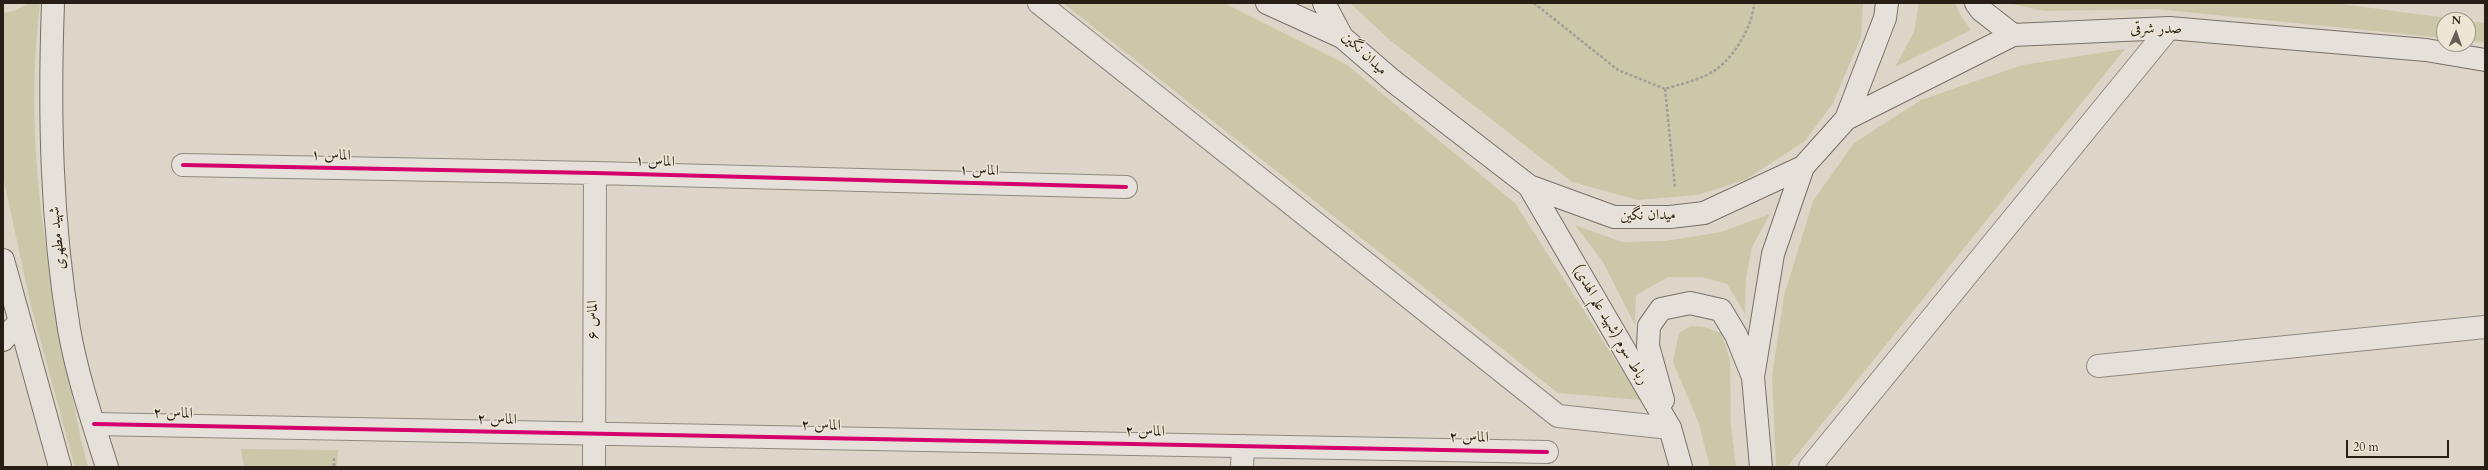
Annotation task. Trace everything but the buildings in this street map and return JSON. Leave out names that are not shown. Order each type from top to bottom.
[{"type":"street","name":"شهید مطهری","points":[[53,3],[52,149],[54,215],[70,331],[94,424],[107,467]]},
{"type":"street","points":[[1039,3],[1558,416],[1670,428],[1648,346],[1649,326],[1661,309],[1690,303],[1721,310],[1736,335],[1753,377]]},
{"type":"street","points":[[1267,3],[1342,37]]},
{"type":"street","name":"میدان نگین","points":[[1324,3],[1342,37],[1393,81],[1529,186],[1614,217],[1670,217],[1704,213],[1803,167],[1846,119],[1885,18],[1887,3]]},
{"type":"street","points":[[1976,3],[1981,10],[2013,35]]},
{"type":"street","points":[[1810,467],[2168,28]]},
{"type":"street","name":"صدر شرقی","points":[[1846,119],[2013,35],[2168,28],[2426,50],[2485,60]]},
{"type":"street","name":"الماس ۱","points":[[183,165],[595,173],[1126,187]]},
{"type":"street","points":[[1761,467],[1753,377],[1773,254],[1803,167]]},
{"type":"street","name":"الماس ۶","points":[[594,467],[595,173]]},
{"type":"street","name":"رباط سوم (شهید علم الهدی)","points":[[1529,186],[1670,428],[1681,467]]},
{"type":"street","points":[[3,260],[60,467]]},
{"type":"street","points":[[3,340],[19,322]]},
{"type":"street","points":[[2098,366],[2485,327]]},
{"type":"street","name":"الماس ۲","points":[[94,424],[594,434],[1242,456],[1547,452]]},
{"type":"path","points":[[1534,3],[1618,70],[1665,89],[1716,69],[1738,45],[1753,13],[1754,3]]},
{"type":"path","points":[[1665,89],[1676,196]]},
{"type":"shaded area","points":[[29,3],[40,3],[36,40],[34,111],[36,158],[47,253],[63,347],[81,440],[88,467],[75,467],[31,306],[3,176],[3,13],[14,11]]},
{"type":"shaded area","points":[[1063,3],[1224,3],[1346,64],[1515,203],[1641,400],[1558,393]]},
{"type":"shaded area","points":[[1350,3],[1863,3],[1861,37],[1833,103],[1805,141],[1745,180],[1697,195],[1638,200],[1572,182],[1391,41]]},
{"type":"shaded area","points":[[1919,3],[1955,3],[1961,16],[1971,30],[1895,67],[1914,32]]},
{"type":"shaded area","points":[[2008,3],[2334,3],[2436,17],[2436,37],[2156,9],[2044,11]]},
{"type":"shaded area","points":[[2476,22],[2485,23],[2485,43],[2476,41]]},
{"type":"shaded area","points":[[2125,49],[1787,467],[1776,467],[1772,376],[1784,296],[1813,201],[1854,143],[1921,100],[2022,65]]},
{"type":"shaded area","points":[[1770,214],[1752,247],[1746,278],[1745,314],[1727,284],[1702,277],[1668,277],[1636,295],[1635,325],[1603,262],[1575,225],[1622,242],[1666,241],[1721,232]]},
{"type":"shaded area","points":[[1691,326],[1704,327],[1721,333],[1730,359],[1731,427],[1736,467],[1710,467],[1699,424],[1673,362],[1679,333]]},
{"type":"shaded area","points":[[241,449],[338,450],[337,467],[244,467]]},
{"type":"cycle path","points":[[183,165],[595,173],[1126,187]]},
{"type":"cycle path","points":[[94,424],[1547,452]]}]
